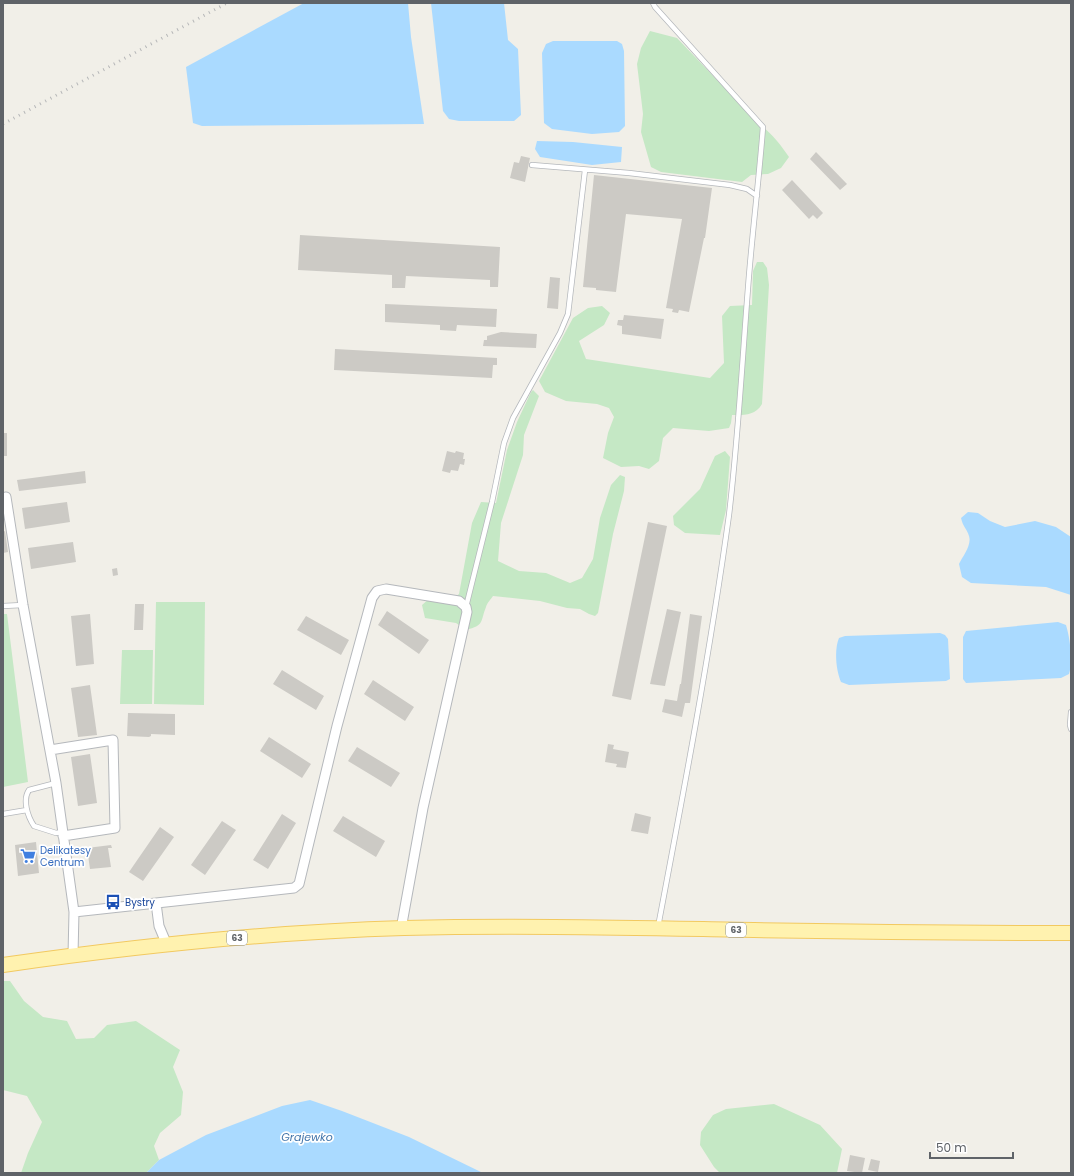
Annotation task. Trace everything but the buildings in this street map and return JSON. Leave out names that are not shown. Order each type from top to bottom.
[{"type":"main road","name":"63","points":[[3,965],[73,955],[282,934],[401,928],[658,928],[1071,933]]},
{"type":"street","points":[[6,497],[23,605],[56,783],[74,912],[73,955]]},
{"type":"street","points":[[74,912],[294,888],[299,884],[337,726],[372,598],[377,591],[386,589],[458,601],[466,607],[467,612],[423,808],[401,928]]},
{"type":"street","points":[[50,750],[113,740],[115,828],[63,834]]},
{"type":"street","points":[[156,903],[159,926],[167,945]]},
{"type":"lane","points":[[653,3],[654,7],[763,126],[729,512],[717,599],[658,928]]},
{"type":"lane","points":[[532,165],[730,185],[747,189],[757,196]]},
{"type":"lane","points":[[466,607],[492,502],[504,443],[513,418],[560,333],[568,314],[585,170]]},
{"type":"lane","points":[[3,606],[23,605]]},
{"type":"lane","points":[[1071,712],[1071,729]]},
{"type":"lane","points":[[56,783],[29,790],[26,796],[27,810],[29,818],[34,826],[63,834]]},
{"type":"lane","points":[[3,814],[27,810]]},
{"type":"green space","points":[[650,31],[677,38],[760,125],[772,135],[789,157],[781,168],[768,174],[751,175],[742,182],[661,172],[651,167],[641,132],[643,114],[637,64],[641,48]]},
{"type":"green space","points":[[757,262],[763,262],[767,268],[769,285],[762,404],[759,408],[753,413],[732,415],[729,428],[709,431],[673,428],[663,438],[659,461],[649,469],[639,466],[621,467],[603,458],[608,433],[614,417],[609,408],[597,404],[566,401],[545,392],[539,381],[573,318],[588,308],[602,306],[610,313],[604,325],[579,341],[586,359],[710,378],[724,363],[722,316],[730,306],[752,305],[753,271]]},
{"type":"green space","points":[[533,390],[539,396],[524,435],[523,455],[501,523],[498,561],[519,571],[546,573],[570,583],[582,578],[593,559],[600,518],[611,485],[620,475],[625,477],[624,491],[613,534],[598,613],[595,616],[580,609],[567,608],[540,601],[493,596],[488,603],[481,622],[466,630],[456,623],[425,618],[422,605],[429,599],[448,603],[459,594],[472,523],[481,502],[496,503],[507,450],[517,422]]},
{"type":"green space","points":[[725,451],[730,457],[726,510],[720,535],[685,533],[674,525],[673,516],[700,489],[715,456]]},
{"type":"green space","points":[[156,602],[205,602],[204,705],[154,704]]},
{"type":"green space","points":[[3,614],[7,614],[28,782],[3,787]]},
{"type":"green space","points":[[122,650],[153,650],[152,704],[120,704]]},
{"type":"green space","points":[[3,981],[10,981],[24,1001],[43,1017],[67,1021],[76,1039],[94,1038],[107,1025],[136,1021],[180,1050],[173,1067],[183,1092],[181,1115],[160,1133],[154,1146],[159,1160],[146,1173],[21,1173],[42,1122],[27,1096],[3,1090]]},
{"type":"green space","points":[[774,1104],[820,1125],[842,1149],[837,1173],[720,1173],[714,1167],[700,1145],[701,1132],[713,1115],[726,1109]]},
{"type":"water","points":[[304,3],[408,3],[411,37],[424,124],[202,126],[193,123],[186,67]]},
{"type":"water","points":[[431,3],[504,3],[508,40],[518,49],[521,115],[514,121],[459,121],[449,119],[443,111]]},
{"type":"water","points":[[553,41],[617,41],[622,44],[624,51],[625,126],[619,132],[592,134],[552,129],[544,123],[542,53],[546,44]]},
{"type":"water","points":[[537,141],[573,142],[622,147],[621,162],[592,165],[540,157],[535,149]]},
{"type":"water","points":[[968,512],[978,513],[990,521],[1005,527],[1035,521],[1056,527],[1071,537],[1071,595],[1046,587],[971,583],[962,577],[959,564],[967,550],[970,539],[961,518]]},
{"type":"water","points":[[1058,622],[1066,625],[1069,636],[1071,656],[1069,674],[1061,678],[966,683],[963,679],[963,637],[966,631]]},
{"type":"water","points":[[940,633],[945,635],[948,639],[950,679],[946,681],[849,685],[841,682],[836,660],[836,648],[839,638],[845,636]]},
{"type":"water","name":"Grajewko","points":[[310,1100],[409,1137],[483,1173],[146,1173],[159,1160],[206,1135],[282,1106]]},
{"type":"railway","points":[[3,124],[227,3]]},
{"type":"place","name":"Delikatesy Centrum","points":[[28,856]]},
{"type":"place","name":"Bystry","points":[[113,902]]}]
